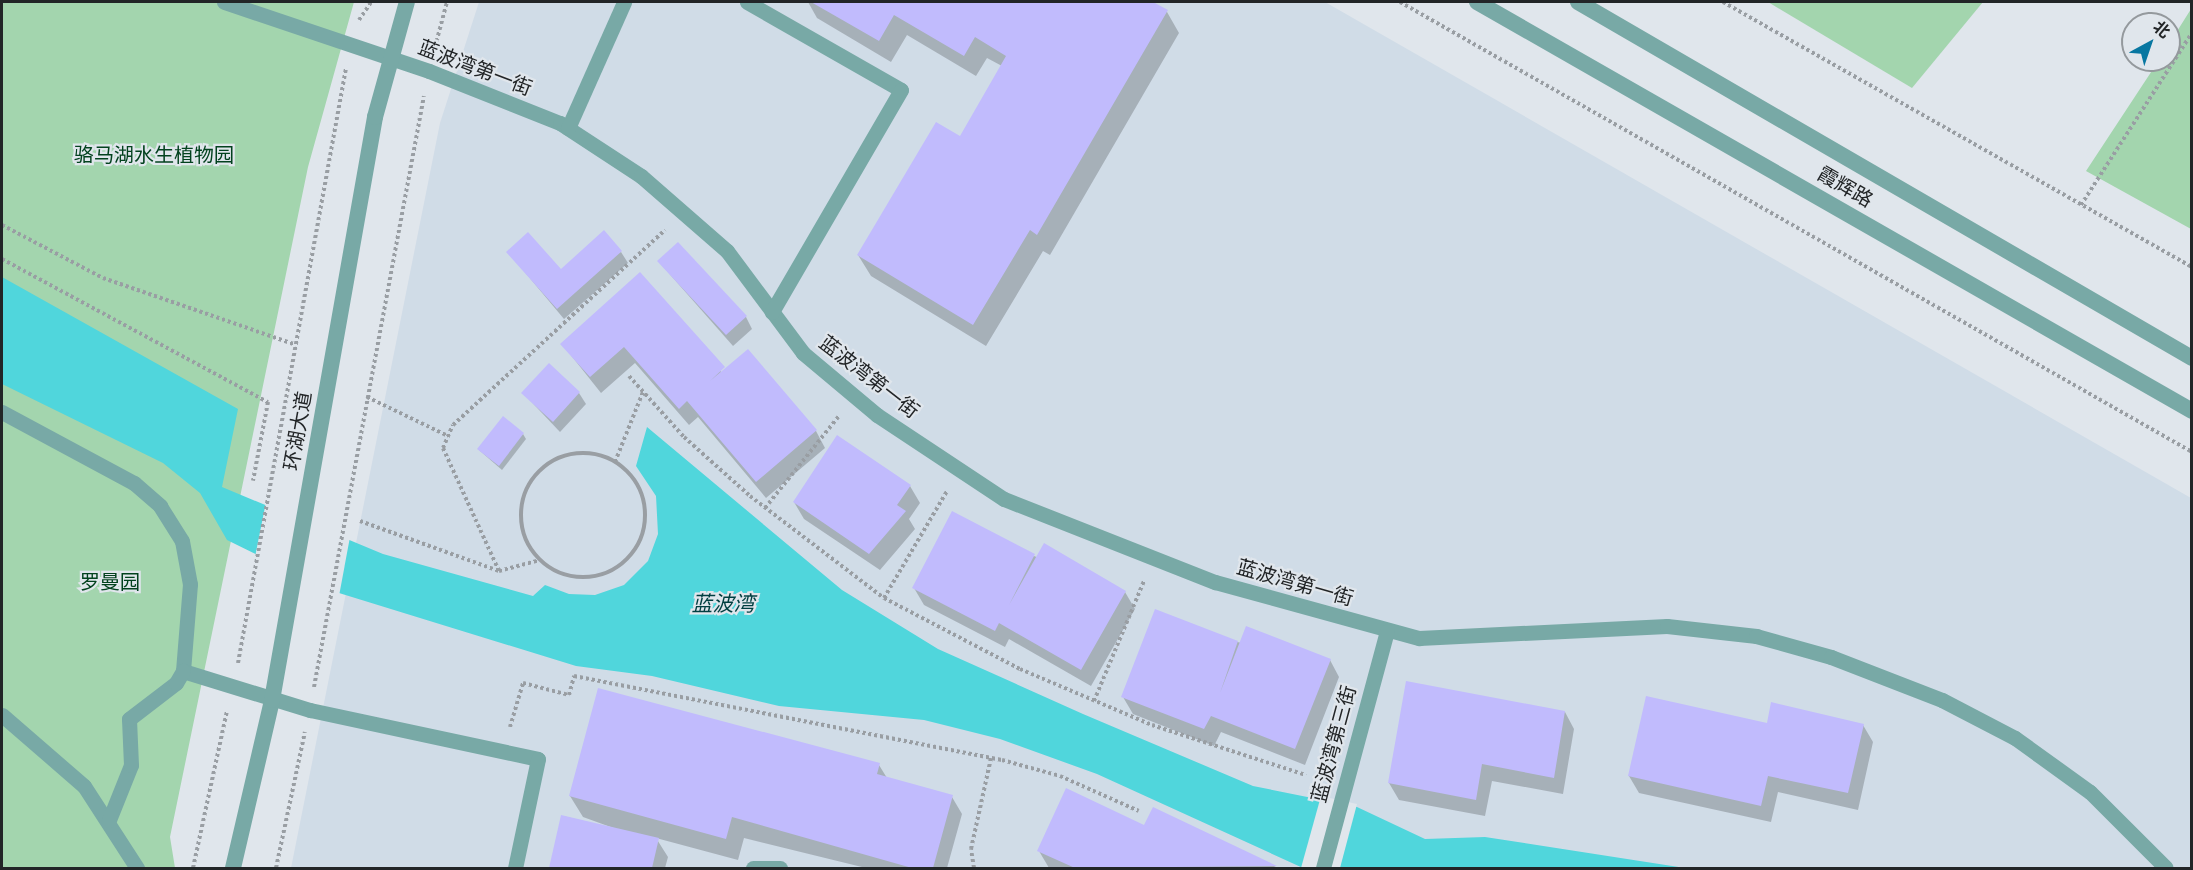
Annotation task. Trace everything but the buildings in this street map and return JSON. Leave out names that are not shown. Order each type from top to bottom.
[{"type":"street","name":"环湖大道","points":[[233,868],[272,700],[389,59],[407,2]]},
{"type":"street","name":"霞辉路","points":[[1478,2],[2192,411]]},
{"type":"street","name":"霞辉路","points":[[1578,2],[2192,358]]},
{"type":"lane","name":"蓝波湾第一街","points":[[224,2],[352,47],[429,71],[568,128],[641,176],[727,251],[803,353],[855,396],[1004,499],[1215,582],[1419,638],[1667,626],[1755,636],[1831,657],[1942,700],[2015,738],[2090,792],[2166,868]]},
{"type":"lane","points":[[568,128],[624,2]]},
{"type":"lane","points":[[747,2],[901,90],[772,312]]},
{"type":"lane","points":[[2,412],[134,483],[160,506],[182,541],[190,584],[183,671],[176,683],[129,719],[131,765],[109,820]]},
{"type":"lane","name":"蓝波湾第三街","points":[[1323,868],[1387,631]]},
{"type":"lane","points":[[183,671],[232,688],[310,710],[538,759],[515,868]]},
{"type":"lane","points":[[2,715],[61,762],[109,820],[137,868]]},
{"type":"lane","points":[[753,868],[780,868]]},
{"type":"path","points":[[193,868],[258,573],[336,105],[352,47],[370,2]]},
{"type":"path","points":[[276,868],[310,710],[429,71],[447,2]]},
{"type":"path","points":[[1400,2],[2192,452]]},
{"type":"path","points":[[1723,2],[2192,267]]},
{"type":"path","points":[[2081,205],[2192,33]]},
{"type":"path","points":[[499,571],[444,448],[448,436],[534,346],[683,213]]},
{"type":"path","points":[[2,225],[103,278],[297,345]]},
{"type":"path","points":[[2,259],[268,402],[253,481]]},
{"type":"path","points":[[629,376],[684,437],[765,508],[884,598],[1094,701],[1306,775]]},
{"type":"path","points":[[615,462],[643,392]]},
{"type":"path","points":[[765,508],[855,396]]},
{"type":"path","points":[[367,397],[448,436]]},
{"type":"path","points":[[576,453],[615,462],[642,493],[645,514],[633,554],[617,568],[577,578],[540,560],[521,525],[521,505],[533,478],[556,458],[576,453]]},
{"type":"path","points":[[884,598],[960,470]]},
{"type":"path","points":[[360,521],[499,571],[540,560]]},
{"type":"path","points":[[1094,701],[1153,558]]},
{"type":"path","points":[[504,751],[523,683],[569,695],[574,676],[991,758],[1060,776],[1139,811]]},
{"type":"path","points":[[974,868],[971,849],[991,758]]},
{"type":"shaded area","points":[[479,2],[1325,2],[2191,498],[2191,868],[291,868],[440,123]]},
{"type":"green space","name":"骆马湖水生植物园","points":[[2,2],[354,2],[308,167],[170,837],[175,868],[2,868]]},
{"type":"green space","points":[[1768,2],[1983,2],[1912,88]]},
{"type":"green space","points":[[2191,9],[2192,229],[2086,171],[2151,72],[2181,72],[2181,25]]},
{"type":"water","name":"蓝波湾","points":[[2,277],[238,409],[222,487],[383,554],[533,596],[545,585],[569,594],[595,595],[624,585],[648,561],[658,534],[656,496],[636,466],[647,427],[842,590],[938,649],[1083,714],[1253,786],[1357,807],[1425,839],[1485,837],[1685,868],[1303,868],[1097,774],[1000,739],[924,720],[779,706],[652,676],[576,666],[326,589],[227,540],[200,493],[163,463],[2,384]]},
{"type":"pier","points":[[266,502],[350,537],[339,596],[255,557]]},
{"type":"pier","points":[[1321,796],[1357,804],[1340,868],[1301,868]]},
{"type":"park label","name":"罗曼园","points":[[110,582]]}]
